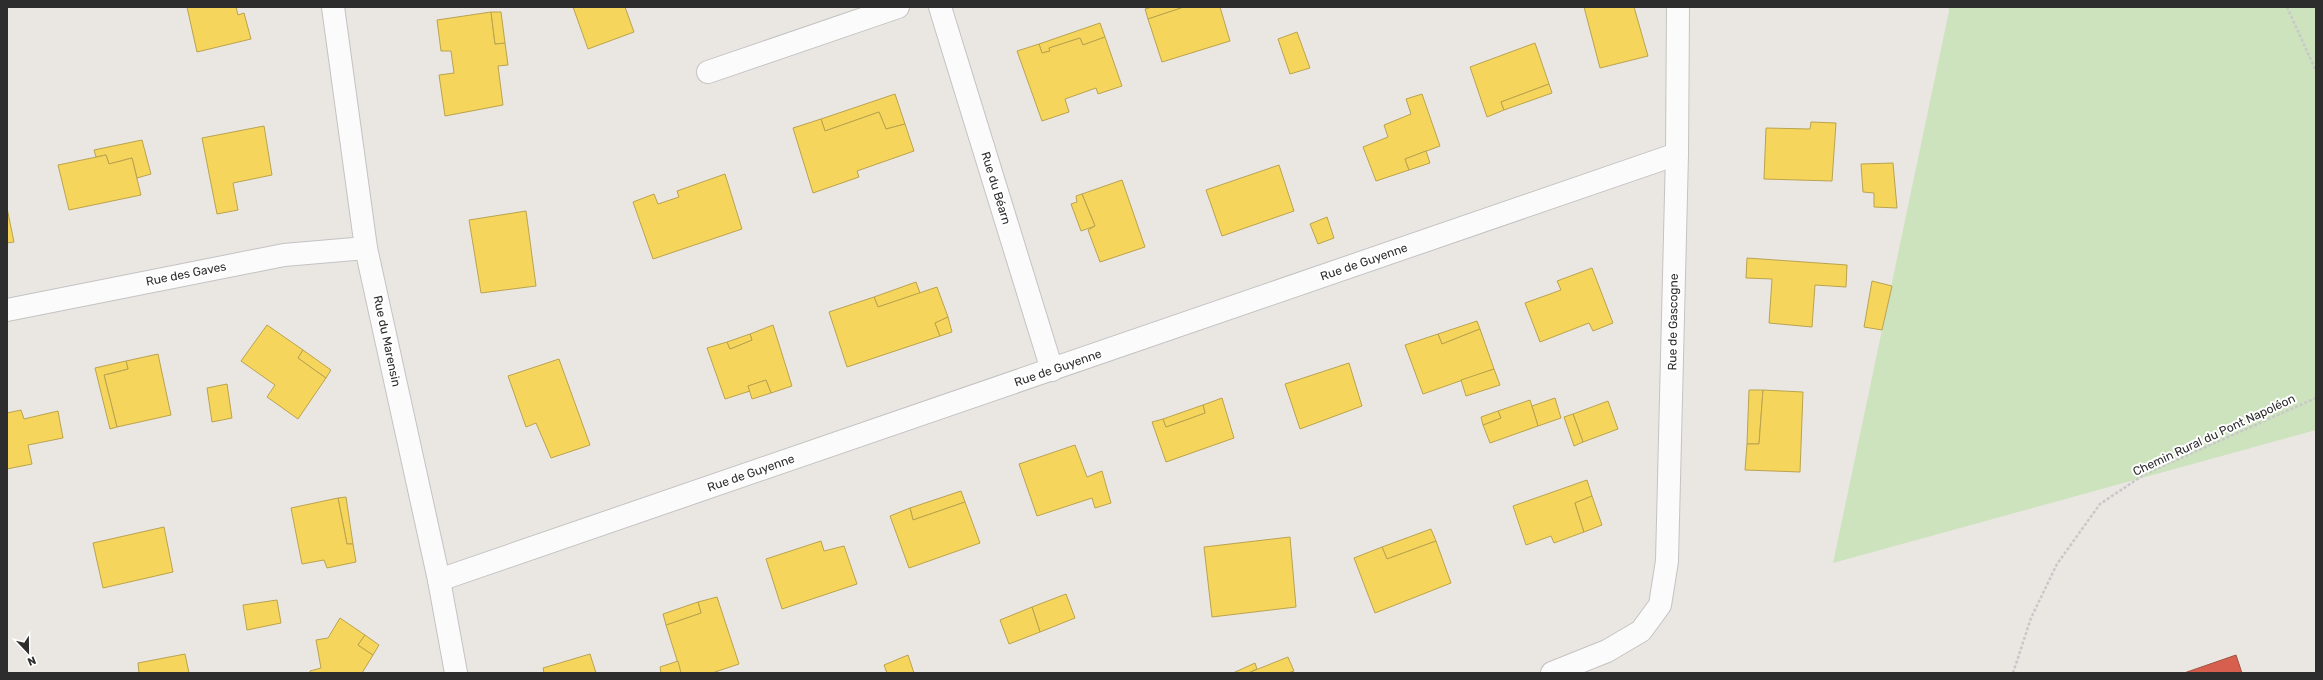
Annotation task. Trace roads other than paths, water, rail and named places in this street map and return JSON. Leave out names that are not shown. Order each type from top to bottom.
[{"type":"street","name":"Rue du Marensin","points":[[333,7],[366,248],[438,580],[456,673]]},
{"type":"street","points":[[708,72],[898,7]]},
{"type":"street","name":"Rue du Béarn","points":[[940,7],[1052,370]]},
{"type":"street","name":"Rue de Gascogne","points":[[1552,673],[1607,651],[1641,631],[1660,605],[1667,561],[1677,154],[1678,7]]},
{"type":"street","name":"Rue de Guyenne","points":[[438,580],[1677,154]]},
{"type":"street","name":"Rue des Gaves","points":[[7,310],[284,255],[366,248]]}]
